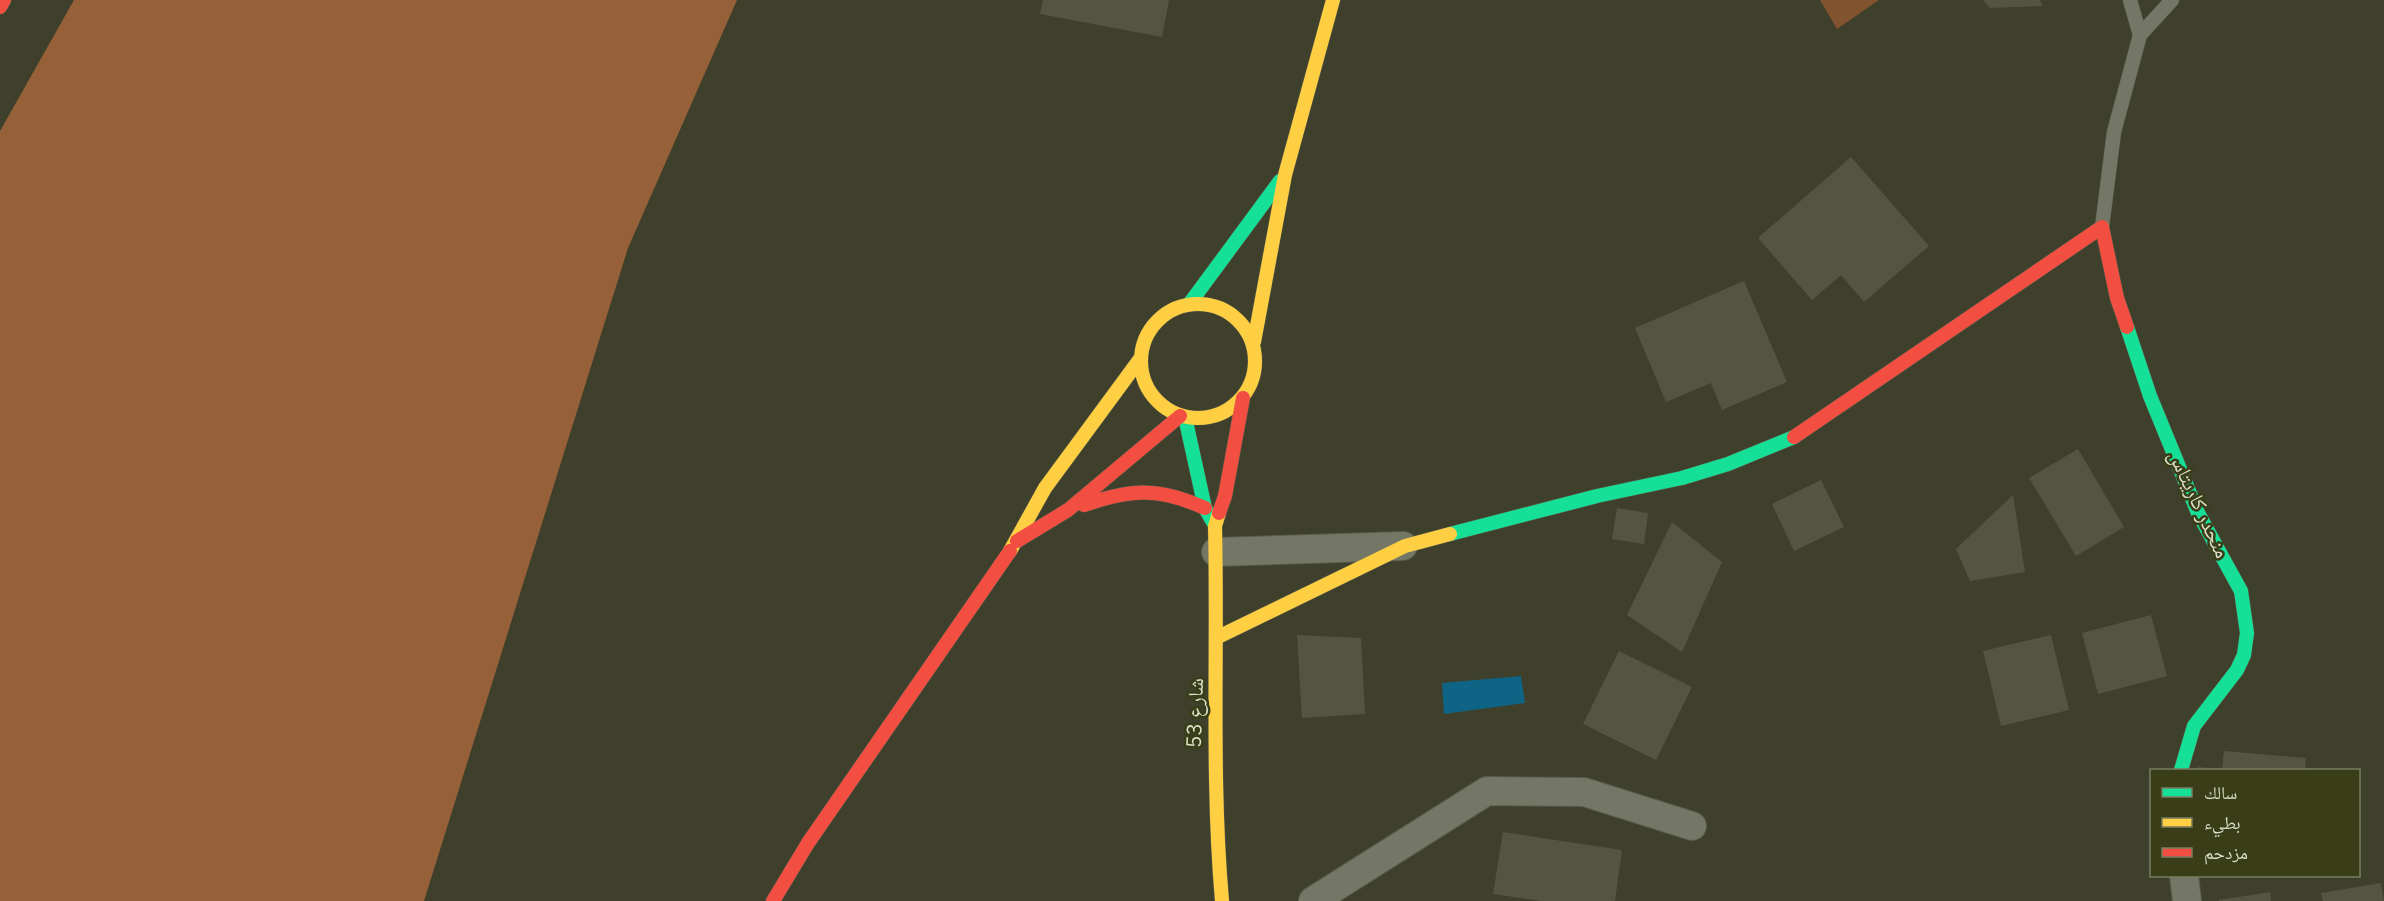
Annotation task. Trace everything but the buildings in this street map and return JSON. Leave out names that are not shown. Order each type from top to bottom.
[{"type":"street","points":[[0,7],[4,0]]},
{"type":"street","points":[[1140,359],[1145,383],[1158,403],[1182,416],[1206,418],[1226,412],[1243,398],[1253,381],[1257,362],[1254,342],[1285,175],[1333,0]]},
{"type":"street","points":[[1190,303],[1285,175]]},
{"type":"street","points":[[1218,637],[1405,546],[1598,496],[1682,478],[1728,464],[1799,435],[2102,227]]},
{"type":"street","name":"منحدر كاريتاس","points":[[2102,227],[2117,298],[2150,396],[2198,513],[2241,591],[2247,633],[2244,655],[2237,670],[2194,726],[2182,769]]},
{"type":"street","points":[[773,901],[808,843],[1017,541],[1045,488],[1140,359],[1147,333],[1165,313],[1190,303],[1217,305],[1239,319],[1254,342]]},
{"type":"street","points":[[1215,539],[1226,496],[1243,398]]},
{"type":"street","points":[[1182,416],[1215,539]]},
{"type":"street","points":[[1017,541],[1068,510],[1182,416]]},
{"type":"street","points":[[1068,510],[1122,491],[1140,490],[1172,493],[1205,508]]},
{"type":"street","points":[[1215,539],[1405,546]]},
{"type":"street","name":"شارع 53","points":[[1215,539],[1218,637],[1214,753],[1216,833],[1222,901]]},
{"type":"street","points":[[1313,901],[1487,791],[1584,792],[1692,826]]},
{"type":"street","points":[[2184,877],[2187,901]]},
{"type":"lane","points":[[2130,0],[2140,35]]},
{"type":"lane","points":[[2102,227],[2114,132],[2140,35],[2172,0]]},
{"type":"shaded area","points":[[74,0],[737,0],[628,248],[424,901],[0,901],[0,131]]},
{"type":"shaded area","points":[[1820,0],[1879,0],[1837,29]]},
{"type":"water","points":[[1521,676],[1525,703],[1444,714],[1442,683]]},
{"type":"traffic: fast","points":[[1190,303],[1280,181]]},
{"type":"traffic: fast","points":[[2127,327],[2150,396],[2198,513],[2241,591],[2247,633],[2244,655],[2237,670],[2194,726],[2181,769]]},
{"type":"traffic: fast","points":[[1185,417],[1205,508],[1213,522]]},
{"type":"traffic: fast","points":[[1450,534],[1597,496],[1682,478],[1728,464],[1794,437]]},
{"type":"traffic: slow","points":[[1254,342],[1285,175],[1333,0]]},
{"type":"traffic: slow","points":[[1198,304],[1220,308],[1239,320],[1251,339],[1255,361],[1251,383],[1239,402],[1220,414],[1198,418],[1176,414],[1157,402],[1145,383],[1141,361],[1145,339],[1157,320],[1176,308],[1198,304]]},
{"type":"traffic: slow","points":[[1010,551],[1045,488],[1140,359]]},
{"type":"traffic: slow","points":[[1219,513],[1215,526],[1216,760],[1222,901]]},
{"type":"traffic: slow","points":[[1218,637],[1405,546],[1450,534]]},
{"type":"traffic: jam","points":[[0,7],[4,0]]},
{"type":"traffic: jam","points":[[1794,437],[2102,227],[2117,298],[2127,327]]},
{"type":"traffic: jam","points":[[1219,513],[1225,496],[1243,398]]},
{"type":"traffic: jam","points":[[1017,541],[1068,510],[1180,416]]},
{"type":"traffic: jam","points":[[1084,505],[1131,493],[1145,493],[1173,496],[1205,508]]},
{"type":"traffic: jam","points":[[773,901],[808,843],[1010,551]]}]
